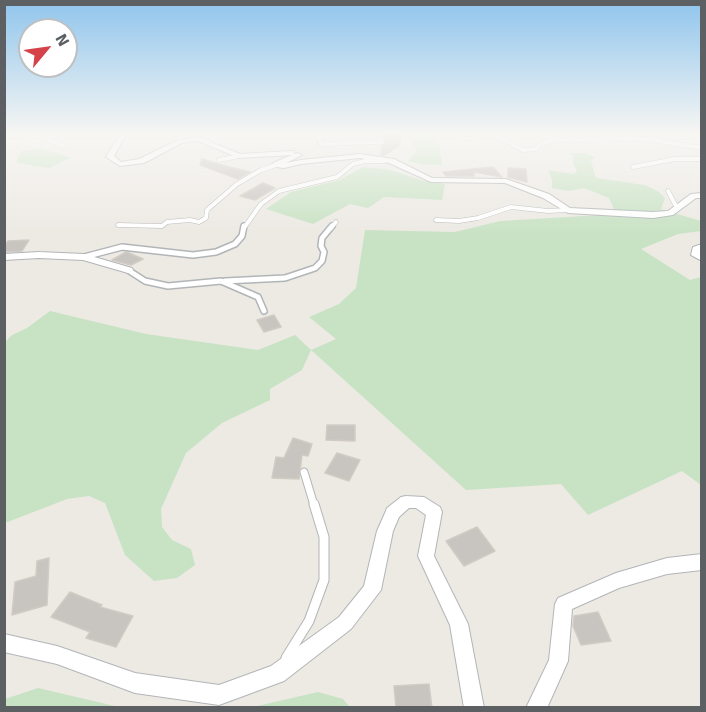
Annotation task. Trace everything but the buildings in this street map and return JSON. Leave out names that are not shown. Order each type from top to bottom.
[{"type":"street","points":[[404,168],[431,180],[506,181],[546,196],[568,210],[653,215],[670,213],[694,196],[702,195]]},
{"type":"street","points":[[702,247],[696,249],[696,255],[702,258]]},
{"type":"street","points":[[4,257],[39,255],[84,257],[128,270]]},
{"type":"street","points":[[4,643],[57,655],[135,683],[219,694],[277,674],[345,623],[372,590],[385,531],[393,513],[406,502],[419,502],[434,512],[426,556],[459,624],[474,708]]},
{"type":"street","points":[[536,708],[558,661],[564,604],[626,578],[667,566],[702,562]]},
{"type":"lane","points":[[118,225],[162,226],[167,222],[190,220],[199,222],[206,218],[207,210],[237,184],[266,168]]},
{"type":"lane","points":[[84,257],[122,247],[193,255],[216,252],[235,244],[242,236],[245,224],[261,204],[279,190],[336,177],[347,168]]},
{"type":"lane","points":[[668,191],[676,208]]},
{"type":"lane","points":[[436,220],[459,221],[478,218],[512,207],[549,211],[568,210]]},
{"type":"lane","points":[[128,270],[145,281],[168,286],[285,278],[315,268],[322,261],[324,252],[321,246],[322,238],[336,222]]},
{"type":"lane","points":[[221,281],[258,297],[264,311]]},
{"type":"lane","points":[[277,674],[309,621],[324,580],[324,537],[304,472]]},
{"type":"green space","points":[[361,168],[374,168],[391,170],[424,181],[445,184],[442,200],[384,197],[368,208],[350,204],[313,224],[266,209],[291,192],[339,180]]},
{"type":"green space","points":[[575,168],[593,168],[596,178],[645,185],[665,198],[661,209],[701,221],[701,231],[678,234],[641,249],[690,280],[701,277],[701,485],[682,471],[588,515],[561,484],[466,490],[311,350],[336,339],[309,317],[339,304],[356,288],[365,230],[455,232],[500,221],[616,214],[609,198],[584,188],[568,191],[552,188],[548,170],[573,174],[577,171]]},
{"type":"green space","points":[[50,311],[146,334],[258,350],[295,335],[311,350],[302,370],[270,389],[270,400],[222,423],[186,453],[161,509],[162,527],[172,540],[191,549],[195,565],[177,578],[154,581],[125,555],[105,503],[89,496],[67,499],[5,523],[5,342]]},
{"type":"green space","points":[[38,688],[119,707],[5,707],[5,699]]},
{"type":"green space","points":[[318,692],[343,699],[350,707],[253,707]]}]
